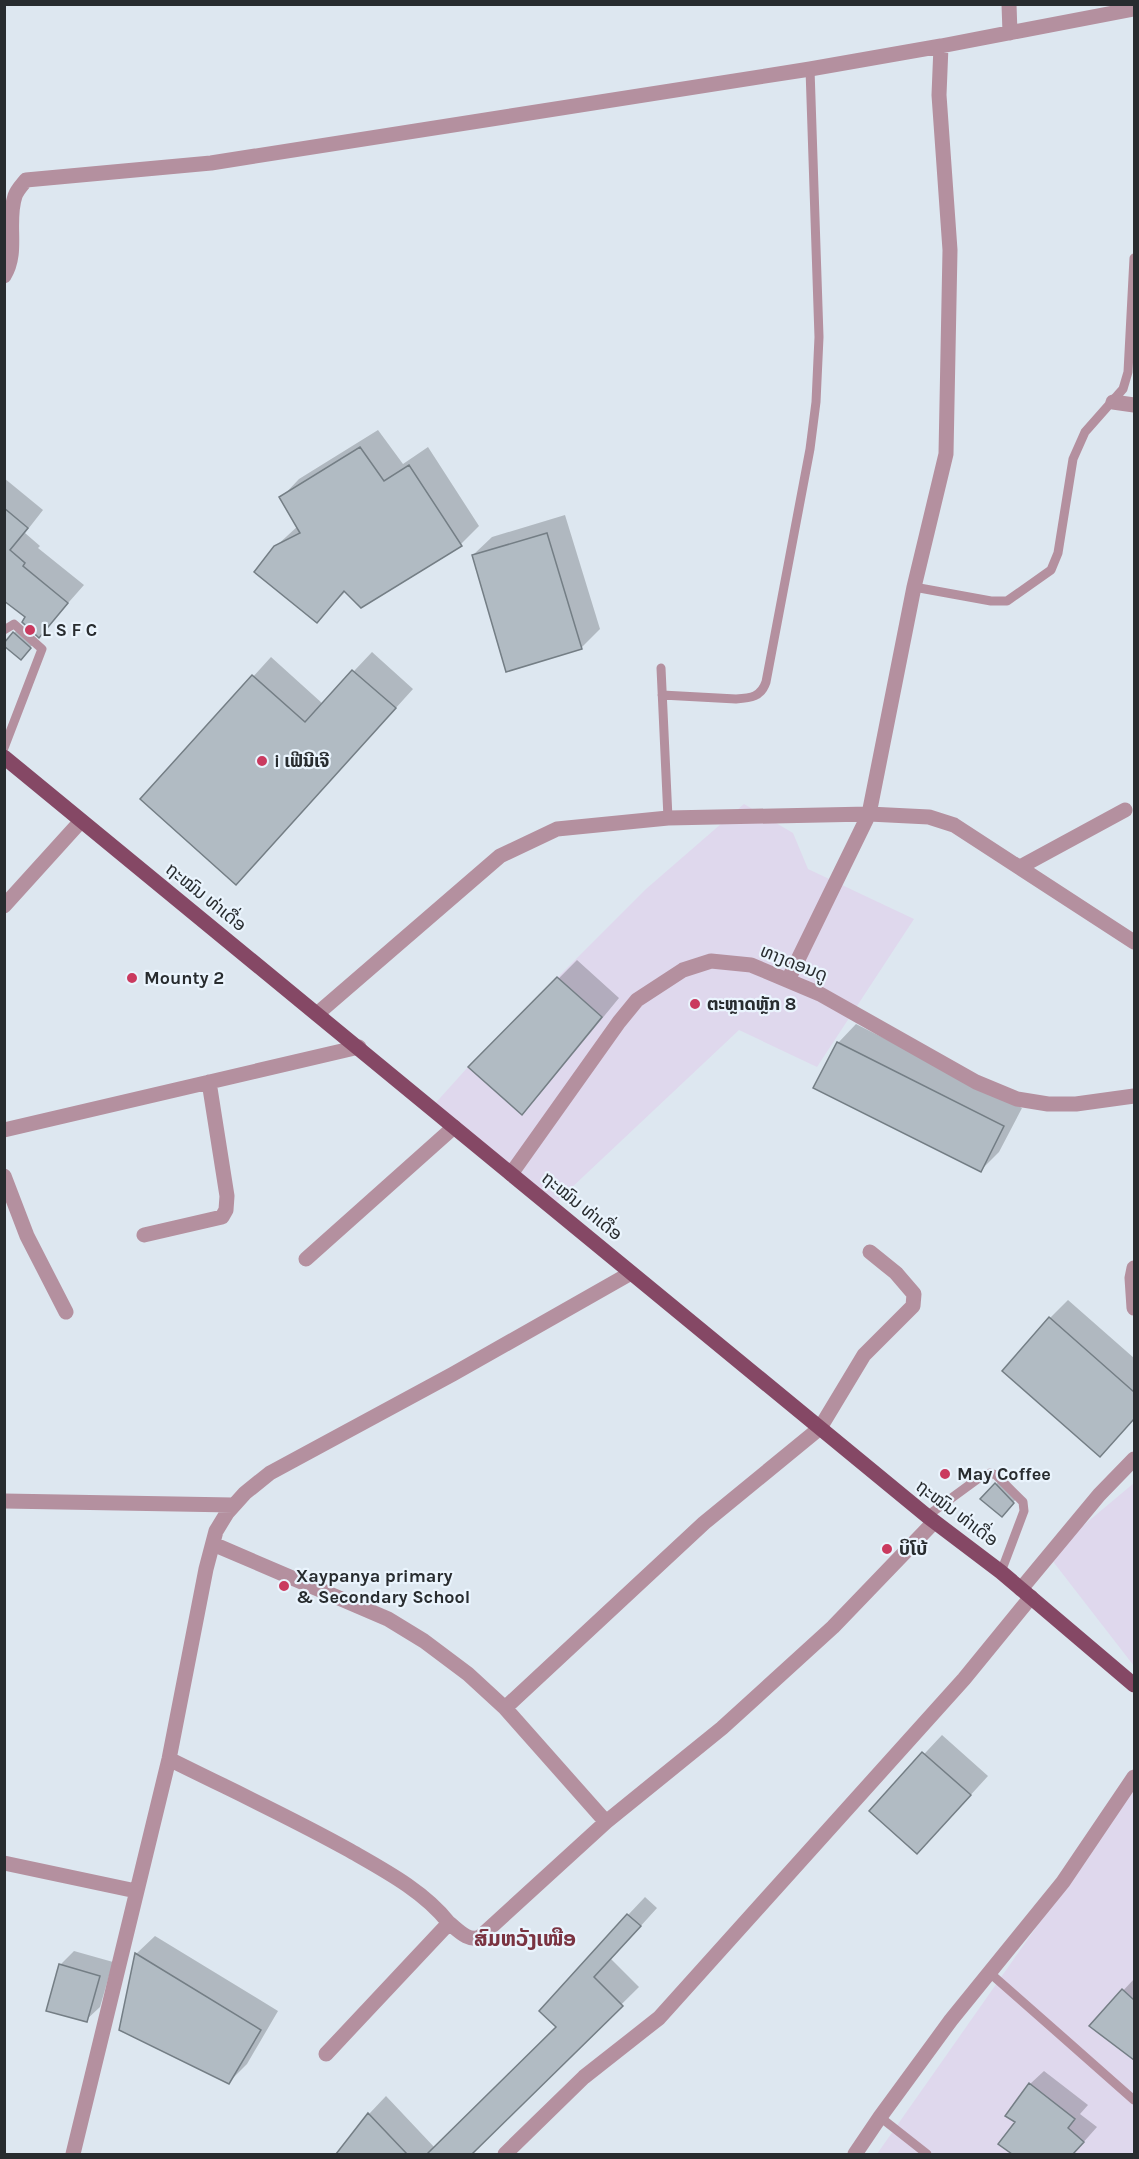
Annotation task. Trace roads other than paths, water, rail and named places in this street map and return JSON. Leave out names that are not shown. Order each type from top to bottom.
[{"type":"main road","name":"ຖະໝົນ ທ່າເດື່ອ","points":[[4,757],[930,1519],[1002,1572],[1134,1685]]},
{"type":"street","points":[[1009,4],[1010,33]]},
{"type":"street","points":[[4,276],[12,249],[13,208],[16,194],[26,180],[211,163],[810,69],[1134,9]]},
{"type":"street","points":[[788,980],[869,814],[914,587],[946,454],[950,250],[939,94],[941,46]]},
{"type":"street","points":[[1113,402],[1134,405]]},
{"type":"street","points":[[1020,867],[1125,810]]},
{"type":"street","points":[[317,1014],[500,856],[557,829],[668,818],[869,814],[929,817],[954,825],[1134,942]]},
{"type":"street","points":[[4,906],[81,821]]},
{"type":"street","name":"ທາງດອນດູ","points":[[511,1174],[637,1000],[683,970],[711,961],[751,965],[820,994],[975,1082],[1017,1099],[1048,1104],[1076,1104],[1134,1096]]},
{"type":"street","points":[[4,1130],[359,1047]]},
{"type":"street","points":[[144,1235],[222,1217],[226,1210],[227,1196],[209,1082]]},
{"type":"street","points":[[306,1259],[454,1127]]},
{"type":"street","points":[[4,1176],[27,1236],[66,1312]]},
{"type":"street","points":[[505,1708],[704,1523],[820,1428],[864,1355],[913,1305],[914,1294],[896,1273],[870,1252]]},
{"type":"street","points":[[1134,1268],[1132,1278],[1134,1308]]},
{"type":"street","points":[[73,2154],[169,1759],[216,1531],[233,1505],[270,1473],[453,1374],[631,1273]]},
{"type":"street","points":[[505,2154],[584,2077],[659,2018],[964,1679],[1099,1495],[1134,1459]]},
{"type":"street","points":[[4,1502],[233,1505]]},
{"type":"street","points":[[169,1759],[307,1827],[389,1873],[440,1911],[449,1923],[468,1938],[475,1939],[480,1937],[606,1822],[722,1728],[833,1627],[930,1519]]},
{"type":"street","points":[[213,1544],[388,1619],[424,1641],[468,1674],[505,1708],[606,1822]]},
{"type":"street","points":[[855,2154],[880,2116],[951,2020],[1063,1882],[1134,1777]]},
{"type":"street","points":[[4,1863],[136,1891]]},
{"type":"street","points":[[326,2054],[449,1923]]},
{"type":"lane","points":[[662,695],[748,698],[758,696],[763,691],[766,682],[810,449],[816,402],[819,337],[810,69]]},
{"type":"lane","points":[[914,587],[991,601],[1007,601],[1051,570],[1058,553],[1073,459],[1085,432],[1124,390],[1128,372],[1134,258]]},
{"type":"lane","points":[[4,630],[14,624],[42,649],[4,748]]},
{"type":"lane","points":[[661,668],[668,818]]},
{"type":"lane","points":[[930,1519],[983,1475],[990,1473],[996,1475],[1023,1502],[1024,1506],[1002,1572]]},
{"type":"lane","points":[[990,1973],[1134,2100]]},
{"type":"lane","points":[[880,2116],[927,2154]]},
{"type":"place","name":"L S F C","points":[[30,630]]},
{"type":"place","name":"i ເຟີນີເຈີ","points":[[262,761]]},
{"type":"place","name":"Mounty 2","points":[[132,978]]},
{"type":"place","name":"ຕະຫຼາດຫຼັກ 8","points":[[695,1004]]},
{"type":"place","name":"May Coffee","points":[[945,1474]]},
{"type":"place","name":"ບິໂບ້","points":[[887,1549]]},
{"type":"place","name":"Xaypanya primary & Secondary School","points":[[284,1586]]},
{"type":"district","name":"ສົມຫວັງເໜືອ","points":[[525,1939]]}]
